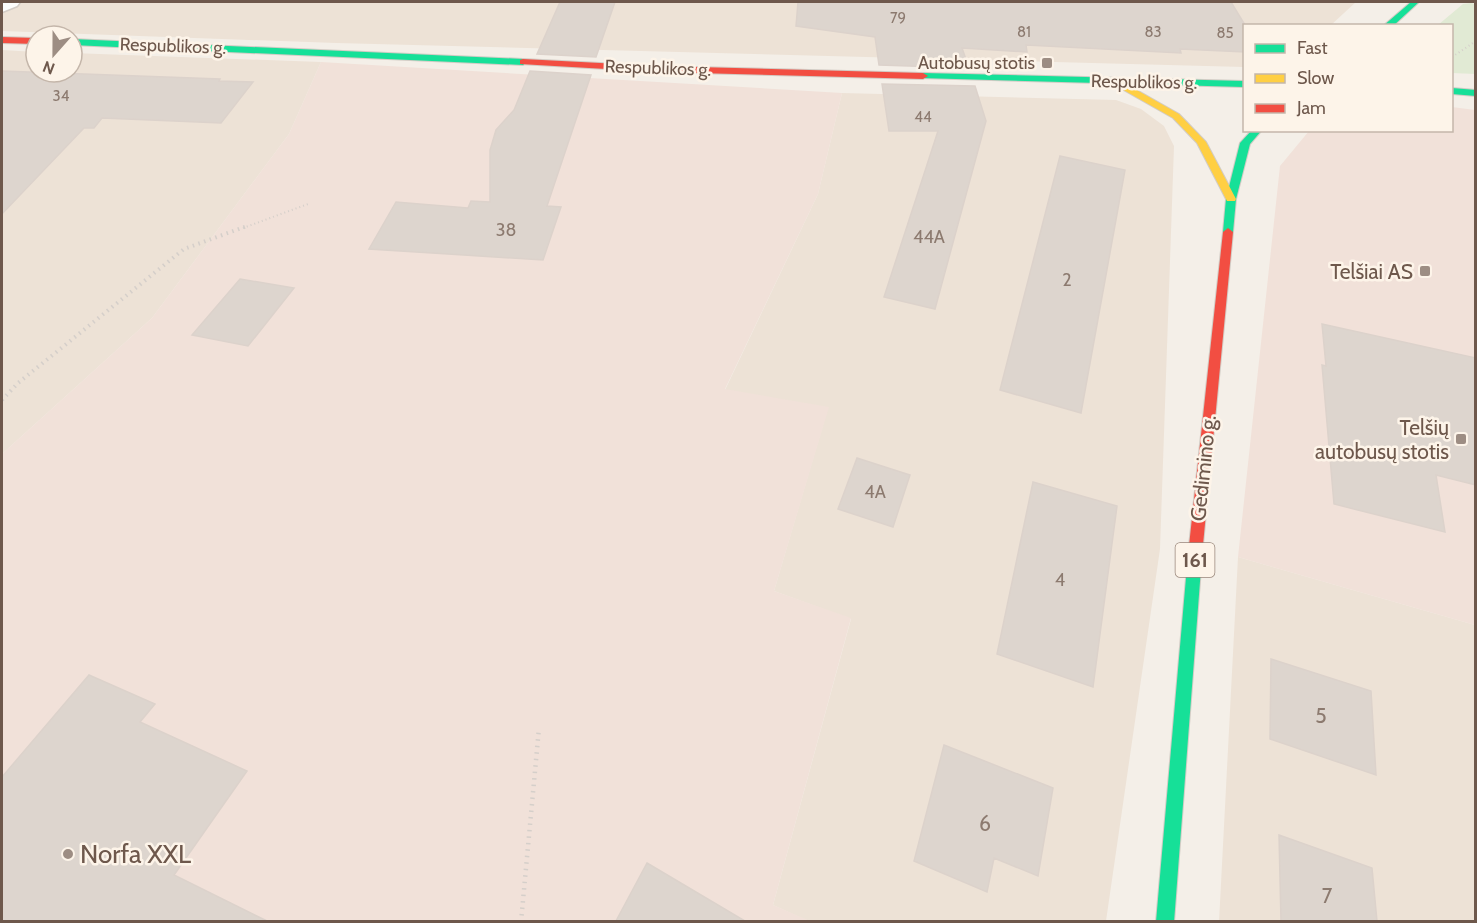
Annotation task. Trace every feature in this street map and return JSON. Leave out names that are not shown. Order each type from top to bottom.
[{"type":"main road","points":[[1389,24],[1415,2]]},
{"type":"main road","points":[[2,40],[24,41]]},
{"type":"main road","name":"Respublikos g.","points":[[84,42],[331,52],[658,69],[1243,84]]},
{"type":"main road","points":[[1116,82],[1161,106],[1182,122],[1201,142],[1231,199]]},
{"type":"main road","points":[[1453,92],[1476,93]]},
{"type":"main road","name":"Gedimino g.","points":[[1165,921],[1199,508],[1231,199],[1245,143],[1256,132]]},
{"type":"street","points":[[2,6],[10,2]]},
{"type":"path","points":[[1453,56],[1476,41]]},
{"type":"path","points":[[2,400],[18,383],[184,249],[308,204]]},
{"type":"path","points":[[521,921],[539,728]]},
{"type":"shaded area","points":[[2,2],[1356,2],[1332,24],[1243,24],[1243,67],[336,43],[84,34],[84,24],[24,24],[24,32],[2,31]]},
{"type":"shaded area","points":[[2,50],[24,51],[24,84],[84,84],[84,53],[321,62],[289,134],[152,318],[2,454]]},
{"type":"shaded area","points":[[321,62],[842,93],[818,194],[725,389],[829,407],[774,591],[851,618],[773,905],[810,921],[2,921],[2,454],[152,318],[289,134]]},
{"type":"shaded area","points":[[842,93],[1116,100],[1141,109],[1164,126],[1174,146],[1160,549],[1106,921],[810,922],[773,905],[851,619],[774,591],[828,408],[725,390],[818,194]]},
{"type":"shaded area","points":[[1453,107],[1475,110],[1475,625],[1238,557],[1280,166],[1308,132],[1453,132]]},
{"type":"shaded area","points":[[1238,557],[1475,625],[1475,921],[1219,922]]},
{"type":"green space","points":[[1463,4],[1475,4],[1475,74],[1453,73],[1453,24],[1439,24]]},
{"type":"building","points":[[560,2],[615,2],[596,57],[537,54]]},
{"type":"building","points":[[798,2],[1231,2],[1244,24],[1243,52],[1180,49],[1181,53],[1026,45],[1027,52],[962,48],[969,68],[879,65],[875,37],[796,26]]},
{"type":"building","points":[[2,71],[24,72],[24,84],[84,84],[84,74],[253,82],[221,123],[102,118],[94,128],[84,128],[2,214]]},
{"type":"building","points":[[530,71],[591,75],[547,206],[561,207],[543,260],[369,249],[396,202],[468,208],[471,201],[490,202],[490,150],[496,130],[514,110]]},
{"type":"building","points":[[882,84],[975,86],[986,121],[935,309],[884,297],[938,131],[889,131]]},
{"type":"building","points":[[1060,156],[1125,170],[1081,413],[1000,390]]},
{"type":"building","points":[[240,279],[294,288],[248,346],[192,335]]},
{"type":"building","points":[[1322,324],[1476,358],[1476,485],[1436,475],[1445,532],[1334,504],[1322,365],[1326,366]]},
{"type":"building","points":[[857,458],[910,475],[893,527],[838,509]]},
{"type":"building","points":[[1033,482],[1117,506],[1093,687],[997,654]]},
{"type":"building","points":[[1271,659],[1371,691],[1376,775],[1270,739]]},
{"type":"building","points":[[89,675],[155,704],[140,722],[247,771],[174,875],[267,921],[2,921],[2,777]]},
{"type":"building","points":[[944,745],[1053,788],[1038,876],[994,858],[987,892],[914,861]]},
{"type":"building","points":[[1279,835],[1372,868],[1377,921],[1281,921]]},
{"type":"building","points":[[647,863],[745,921],[616,921]]},
{"type":"traffic: fast","points":[[1389,24],[1415,2]]},
{"type":"traffic: fast","points":[[84,43],[523,62]]},
{"type":"traffic: fast","points":[[923,76],[1243,84]]},
{"type":"traffic: fast","points":[[1453,91],[1476,93]]},
{"type":"traffic: fast","points":[[1228,232],[1231,199],[1245,143],[1256,132]]},
{"type":"traffic: fast","points":[[1165,922],[1195,555]]},
{"type":"traffic: slow","points":[[1116,82],[1176,116],[1201,142],[1231,199]]},
{"type":"traffic: jam","points":[[2,40],[24,41]]},
{"type":"traffic: jam","points":[[523,62],[658,69],[923,76]]},
{"type":"traffic: jam","points":[[1195,555],[1228,232]]},
{"type":"place","name":"Autobusų stotis","points":[[1047,63]]},
{"type":"place","name":"Telšiai AS","points":[[1425,271]]},
{"type":"place","name":"Telšių autobusų stotis","points":[[1461,439]]},
{"type":"place","name":"Norfa XXL","points":[[68,854]]}]
